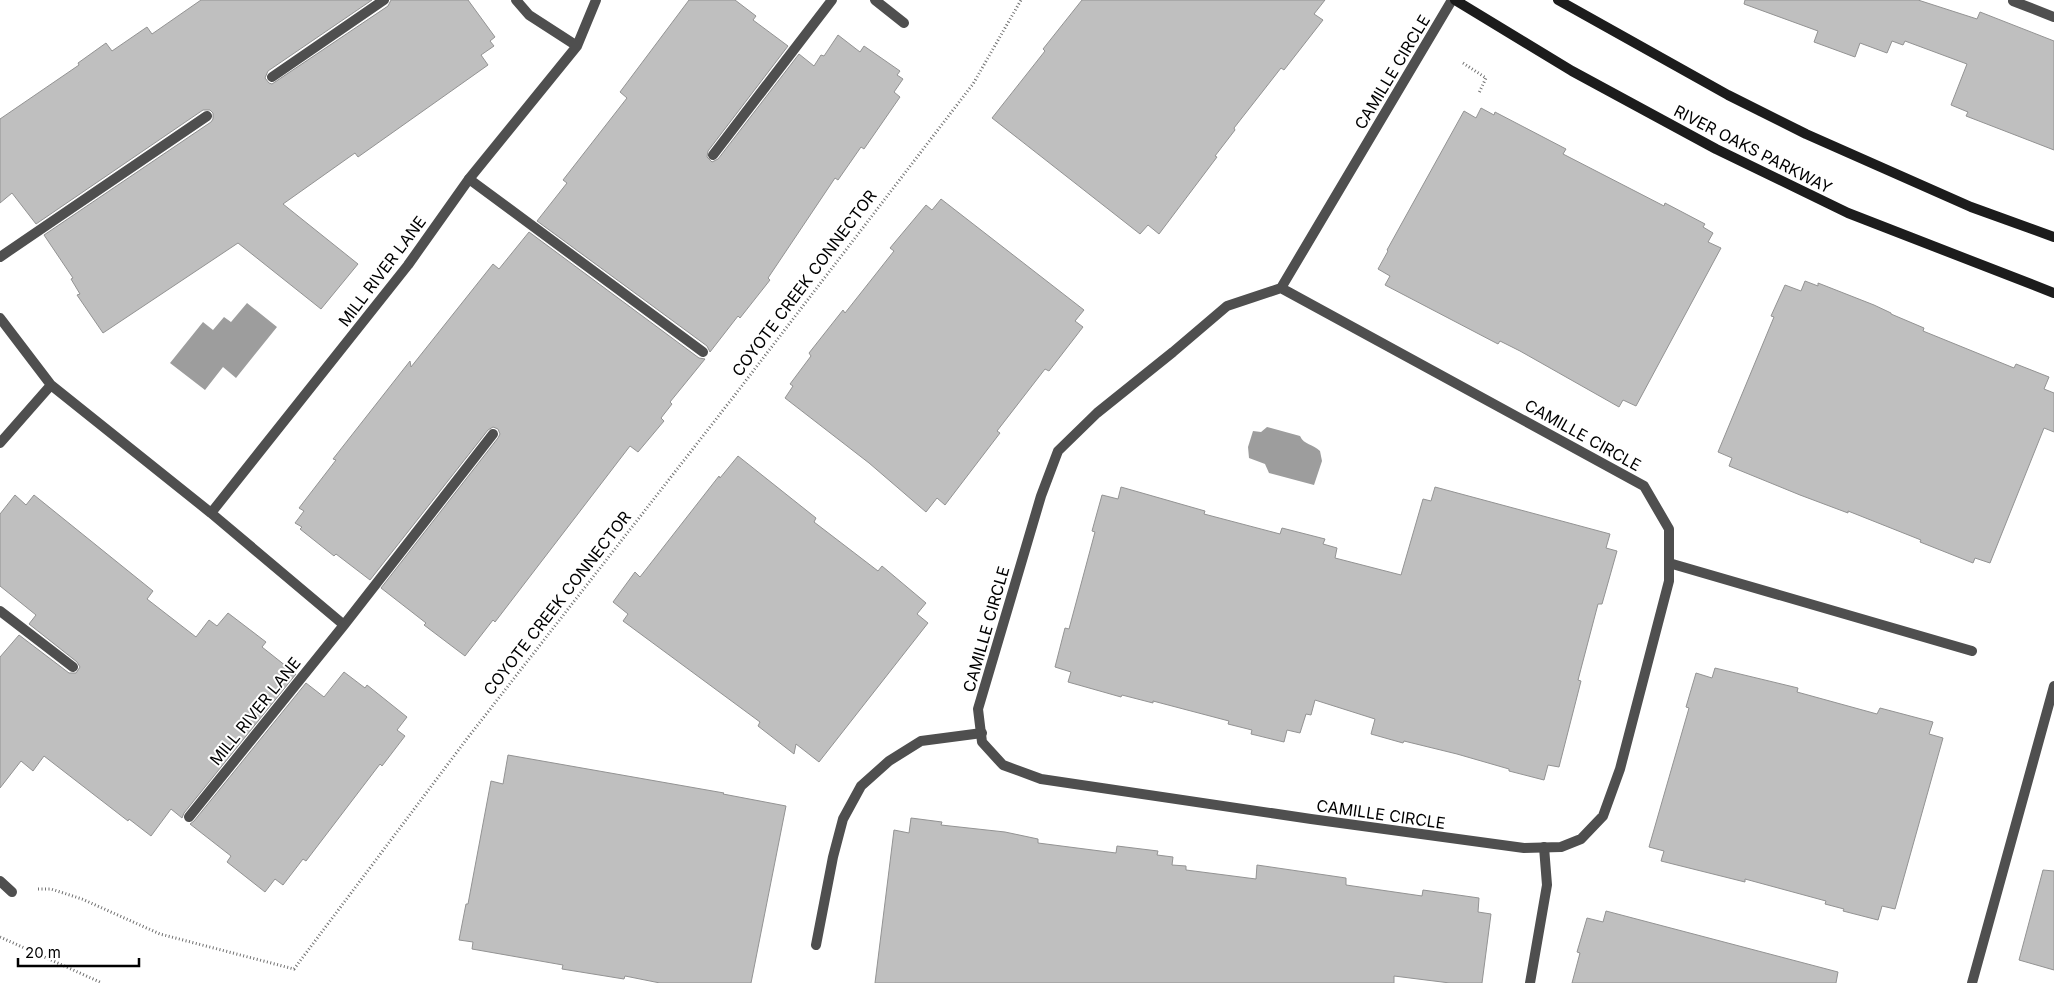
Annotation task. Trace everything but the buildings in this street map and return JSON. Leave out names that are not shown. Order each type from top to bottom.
[{"type":"street","points":[[272,77],[384,0]]},
{"type":"street","points":[[516,0],[529,16],[576,46]]},
{"type":"street","name":"MILL RIVER LANE","points":[[211,513],[408,265],[469,179],[576,46],[596,0]]},
{"type":"street","points":[[874,0],[904,23]]},
{"type":"street","name":"CAMILLE CIRCLE","points":[[1280,288],[1644,486],[1669,529],[1669,581],[1620,769],[1603,816],[1581,839],[1561,847],[1524,848],[1311,820],[1042,779],[1003,765],[982,742],[978,709],[1041,496],[1058,451],[1097,413],[1227,306],[1280,288],[1453,0]]},
{"type":"street","name":"RIVER OAKS PARKWAY","points":[[1453,0],[1572,71],[1716,149],[1848,213],[2054,292]]},
{"type":"street","points":[[1558,0],[1728,95],[1806,134],[1971,207],[2054,236]]},
{"type":"street","points":[[713,155],[828,1]]},
{"type":"street","points":[[2013,1],[2054,17]]},
{"type":"street","points":[[0,257],[207,116]]},
{"type":"street","points":[[469,179],[703,352]]},
{"type":"street","points":[[0,318],[51,385],[211,513],[344,625]]},
{"type":"street","points":[[0,443],[51,385]]},
{"type":"street","name":"MILL RIVER LANE","points":[[189,817],[344,625],[493,434]]},
{"type":"street","points":[[1668,562],[1972,651]]},
{"type":"street","points":[[0,611],[73,667]]},
{"type":"street","points":[[1972,983],[2054,686]]},
{"type":"street","points":[[816,945],[833,857],[843,818],[861,786],[889,761],[921,741],[982,733]]},
{"type":"street","points":[[1530,983],[1547,885],[1544,847]]},
{"type":"street","points":[[0,881],[12,892]]},
{"type":"path","name":"COYOTE CREEK CONNECTOR","points":[[12,892],[31,889],[52,890],[82,899],[160,934],[294,969],[466,740],[731,400],[973,84],[1021,0]]},
{"type":"path","points":[[1463,63],[1486,78],[1479,93]]},
{"type":"path","points":[[0,936],[102,983]]},
{"type":"shaded area","points":[[247,303],[277,327],[236,378],[223,367],[205,390],[170,363],[203,322],[213,330],[224,317],[231,322]]},
{"type":"shaded area","points":[[1267,427],[1300,436],[1304,441],[1320,451],[1322,461],[1314,485],[1269,473],[1265,464],[1249,458],[1248,447],[1253,431],[1261,432]]}]
